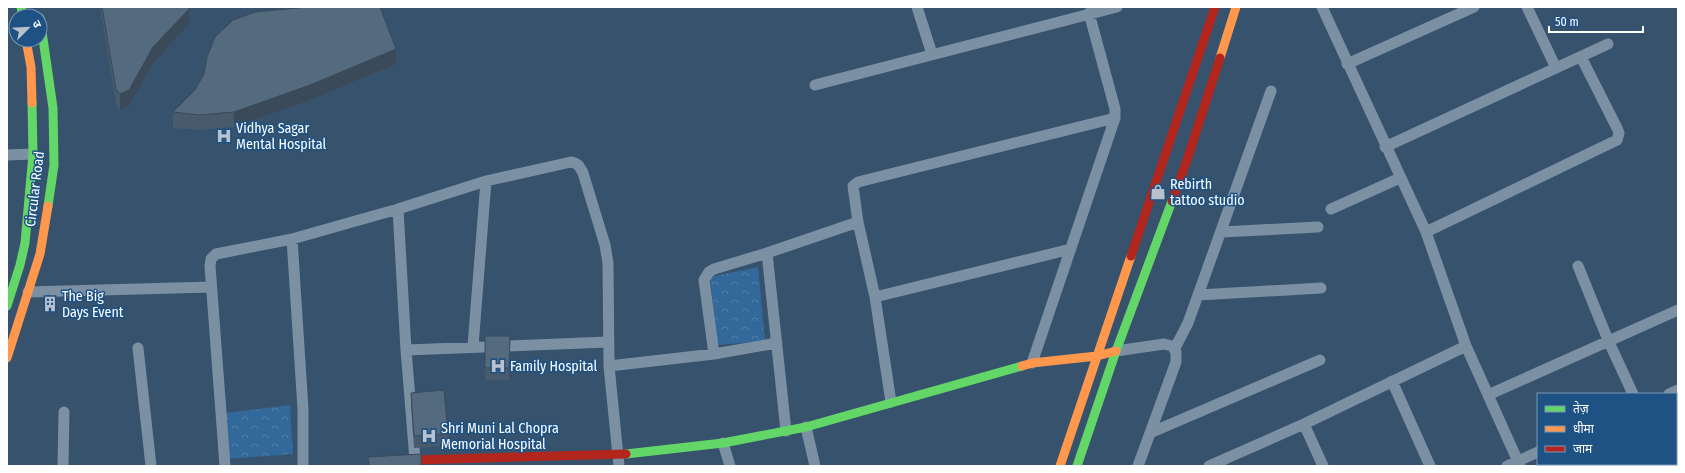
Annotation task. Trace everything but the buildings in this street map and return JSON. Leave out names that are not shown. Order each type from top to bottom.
[{"type":"street","points":[[917,7],[932,54]]},
{"type":"street","points":[[815,85],[1116,7]]},
{"type":"street","points":[[1060,466],[1215,7]]},
{"type":"street","points":[[1077,466],[1116,351],[1187,160],[1236,7]]},
{"type":"street","points":[[1322,7],[1385,147],[1426,232],[1466,346],[1488,395],[1515,464],[1537,453]]},
{"type":"street","points":[[1347,64],[1474,7]]},
{"type":"street","points":[[1527,7],[1556,68]]},
{"type":"street","points":[[1032,363],[1115,118],[1089,13]]},
{"type":"street","points":[[1385,147],[1608,44]]},
{"type":"street","name":"Circular Road","points":[[7,306],[20,265],[24,243],[33,154],[30,67],[27,48]]},
{"type":"street","name":"Circular Road","points":[[7,358],[40,254],[54,165],[53,108],[44,48]]},
{"type":"street","points":[[1426,232],[1617,140],[1617,128],[1581,57]]},
{"type":"street","points":[[1138,466],[1176,362],[1177,357],[1175,348],[1188,323],[1271,91]]},
{"type":"street","points":[[891,402],[875,297],[852,188],[854,184],[1115,118]]},
{"type":"street","points":[[7,155],[33,154]]},
{"type":"street","points":[[225,466],[210,266],[211,259],[216,254],[292,239],[398,209],[486,181],[571,162],[576,163],[580,167],[605,245],[608,276],[609,366],[618,461]]},
{"type":"street","points":[[1331,209],[1400,178]]},
{"type":"street","points":[[473,346],[486,181]]},
{"type":"street","points":[[398,209],[406,350],[415,460]]},
{"type":"street","points":[[714,354],[704,280],[705,276],[714,268],[767,253],[858,222]]},
{"type":"street","points":[[1221,232],[1318,227]]},
{"type":"street","points":[[292,239],[303,409],[303,466]]},
{"type":"street","points":[[875,297],[1071,249]]},
{"type":"street","points":[[767,253],[786,431]]},
{"type":"street","points":[[1578,266],[1608,340],[1633,393]]},
{"type":"street","points":[[28,292],[211,287]]},
{"type":"street","points":[[1198,295],[1321,288]]},
{"type":"street","points":[[1488,395],[1608,340],[1678,310]]},
{"type":"street","points":[[406,350],[473,346],[608,342]]},
{"type":"street","points":[[609,366],[714,354],[777,343]]},
{"type":"street","points":[[382,466],[415,460],[618,461],[806,427],[1032,363],[1097,356],[1116,351],[1164,344],[1175,348]]},
{"type":"street","points":[[1209,466],[1304,424],[1466,346]]},
{"type":"street","points":[[138,348],[151,466]]},
{"type":"street","points":[[1150,433],[1320,360]]},
{"type":"street","points":[[1392,381],[1430,466]]},
{"type":"street","points":[[63,466],[64,412]]},
{"type":"street","points":[[1304,424],[1322,466]]},
{"type":"street","points":[[806,427],[815,466]]},
{"type":"street","points":[[723,443],[730,466]]},
{"type":"green space","points":[[758,267],[765,341],[717,345],[710,277]]},
{"type":"green space","points":[[290,405],[293,454],[228,459],[225,413]]},
{"type":"traffic: fast","points":[[44,48],[53,108],[54,165],[48,206]]},
{"type":"traffic: fast","points":[[7,306],[20,265],[25,243],[33,154],[32,103]]},
{"type":"traffic: fast","points":[[1077,466],[1116,351],[1172,201]]},
{"type":"traffic: fast","points":[[626,454],[723,443],[806,427],[1022,366]]},
{"type":"traffic: slow","points":[[1220,58],[1236,7]]},
{"type":"traffic: slow","points":[[27,48],[31,67],[32,103]]},
{"type":"traffic: slow","points":[[7,358],[40,254],[48,206]]},
{"type":"traffic: slow","points":[[1060,466],[1131,256]]},
{"type":"traffic: slow","points":[[1022,366],[1032,363],[1097,356],[1116,351]]},
{"type":"traffic: jam","points":[[1131,256],[1215,7]]},
{"type":"traffic: jam","points":[[1172,201],[1220,58]]},
{"type":"traffic: jam","points":[[382,466],[415,460],[626,454]]},
{"type":"place","name":"Vidhya Sagar Mental Hospital","points":[[224,136]]},
{"type":"place","name":"Rebirth tattoo studio","points":[[1158,192]]},
{"type":"place","name":"The Big Days Event","points":[[50,304]]},
{"type":"place","name":"Family Hospital","points":[[498,366]]},
{"type":"place","name":"Shri Muni Lal Chopra Memorial Hospital","points":[[429,436]]}]
